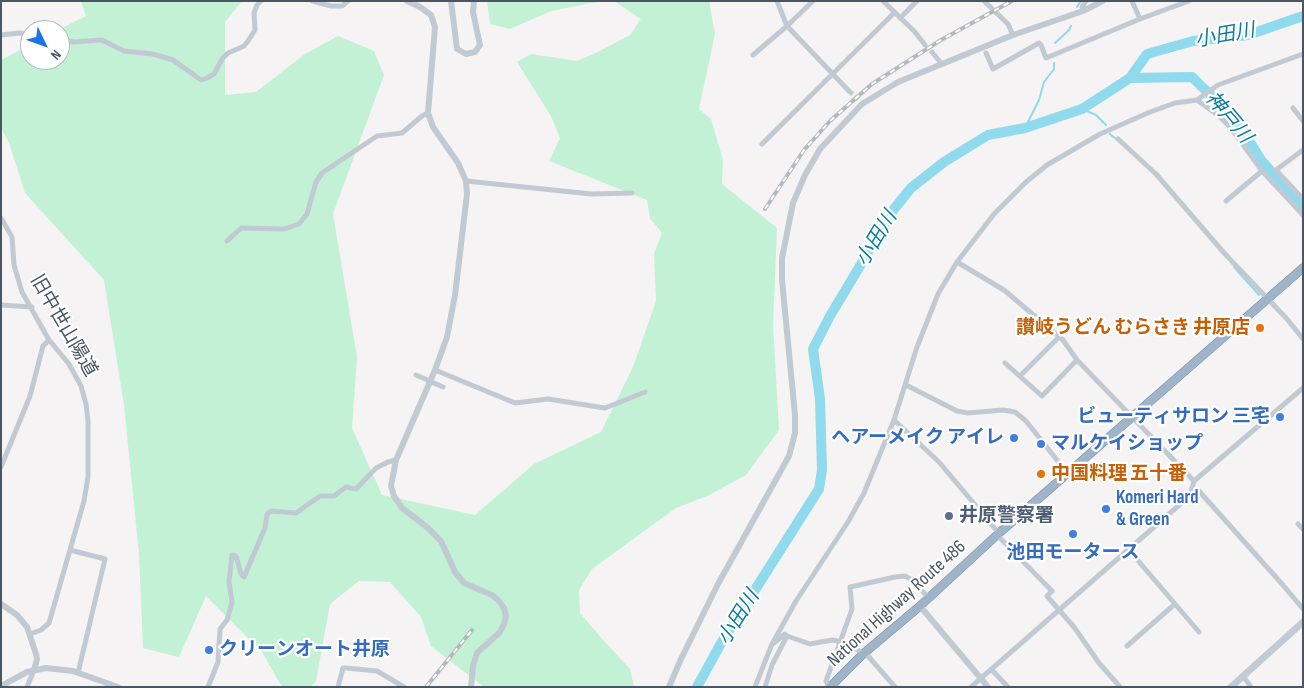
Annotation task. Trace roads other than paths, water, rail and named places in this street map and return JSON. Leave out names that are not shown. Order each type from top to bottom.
[{"type":"highway","name":"National Highway Route 486","points":[[830,687],[863,654],[920,606],[998,534],[1303,268]]},
{"type":"main road","points":[[1231,687],[1303,622]]},
{"type":"street","points":[[70,41],[102,40],[124,50],[153,54],[173,60],[201,80],[214,74],[222,59],[228,53],[244,46],[248,41],[255,30],[254,13],[261,1]]},
{"type":"street","points":[[312,1],[331,6],[342,6],[348,1]]},
{"type":"street","points":[[407,1],[431,15],[435,27],[428,113],[432,127],[458,164],[466,182],[467,194],[455,295],[447,337],[435,370],[396,460],[391,486],[394,496],[402,508],[428,528],[441,541],[455,572],[464,582],[492,595],[504,608],[506,616],[500,632],[477,653],[473,666],[471,687]]},
{"type":"street","points":[[451,1],[457,49],[466,54],[475,52],[480,45],[474,1]]},
{"type":"street","points":[[777,1],[787,26],[849,91]]},
{"type":"street","points":[[753,55],[813,1]]},
{"type":"street","points":[[883,1],[926,45]]},
{"type":"street","points":[[900,18],[917,1]]},
{"type":"street","points":[[984,1],[1008,24],[1013,35]]},
{"type":"street","points":[[1083,11],[1082,7],[1086,1]]},
{"type":"street","points":[[670,687],[681,659],[718,584],[789,456],[795,415],[782,280],[782,258],[786,232],[794,203],[805,175],[820,150],[861,103],[898,82],[1013,35],[1083,11],[1103,1]]},
{"type":"street","points":[[1132,1],[1140,19]]},
{"type":"street","points":[[986,53],[993,69],[1039,44],[1046,58],[1189,1]]},
{"type":"street","points":[[762,144],[894,13]]},
{"type":"street","points":[[1,35],[20,33]]},
{"type":"street","points":[[932,52],[941,63]]},
{"type":"street","points":[[755,687],[772,644],[786,618],[856,507],[875,468],[894,420],[928,316],[938,294],[957,262],[994,214],[1026,182],[1047,165],[1100,134],[1128,120],[1175,103],[1198,98],[1212,88],[1303,54]]},
{"type":"street","points":[[1198,98],[1231,128],[1262,171],[1303,215]]},
{"type":"street","points":[[1293,108],[1303,121]]},
{"type":"street","points":[[227,241],[241,228],[284,229],[299,224],[307,214],[316,182],[322,173],[377,136],[402,133],[428,113]]},
{"type":"street","points":[[1118,139],[1156,174],[1225,254],[1287,319],[1303,339]]},
{"type":"street","points":[[1303,150],[1276,170],[1303,199]]},
{"type":"street","points":[[1226,201],[1262,171]]},
{"type":"street","points":[[466,182],[591,194],[632,193]]},
{"type":"street","name":"旧中世山陽道","points":[[1,218],[12,237],[14,266],[22,292],[49,340],[70,364],[81,386],[88,421],[88,477],[84,501],[49,623],[41,630],[30,634]]},
{"type":"street","points":[[957,262],[1004,290],[1059,337],[1077,360],[1194,482]]},
{"type":"street","points":[[1,305],[32,307]]},
{"type":"street","points":[[1020,376],[1059,337]]},
{"type":"street","points":[[1,468],[30,396],[43,346],[49,340]]},
{"type":"street","points":[[1005,363],[1042,396],[1077,360]]},
{"type":"street","points":[[435,370],[515,402],[548,399],[605,408],[646,392]]},
{"type":"street","points":[[416,375],[443,387]]},
{"type":"street","points":[[906,385],[957,411],[968,413],[1003,410],[1015,412],[1026,420],[1068,474]]},
{"type":"street","points":[[971,687],[1185,500],[1194,482],[1303,388]]},
{"type":"street","points":[[894,420],[939,462],[998,534],[1052,591],[1047,596],[1074,627],[1099,663],[1120,687]]},
{"type":"street","points":[[210,686],[218,662],[220,629],[227,620],[232,602],[229,582],[232,555],[236,556],[241,574],[244,577],[265,528],[267,514],[271,510],[296,513],[320,496],[334,496],[346,487],[356,489],[376,468],[396,460]]},
{"type":"street","points":[[1192,489],[1199,492],[1303,609]]},
{"type":"street","points":[[1298,524],[1303,529]]},
{"type":"street","points":[[70,550],[104,559],[78,673]]},
{"type":"street","points":[[1129,550],[1199,632]]},
{"type":"street","points":[[830,687],[826,682],[852,609],[850,587],[906,576],[928,597]]},
{"type":"street","points":[[1,604],[17,615],[30,634],[37,659],[27,687]]},
{"type":"street","points":[[1127,646],[1176,604]]},
{"type":"street","points":[[920,606],[988,687]]},
{"type":"street","points":[[764,686],[786,635],[786,618]]},
{"type":"street","points":[[786,635],[810,644],[832,640],[840,641],[868,656],[895,687]]},
{"type":"street","points":[[772,644],[786,635]]},
{"type":"street","points":[[338,687],[343,668],[346,668],[378,671],[404,687]]},
{"type":"street","points":[[1,686],[34,670],[56,669],[78,673],[104,684],[118,687]]},
{"type":"street","points":[[991,669],[1008,687]]},
{"type":"street","points":[[1243,676],[1251,687]]},
{"type":"waterway","points":[[1077,7],[1081,1]]},
{"type":"waterway","name":"小田川","points":[[697,687],[720,645],[819,489],[822,470],[820,399],[813,349],[830,316],[894,209],[911,188],[944,162],[988,135],[1025,128],[1082,109],[1130,78],[1147,54],[1193,41],[1248,35],[1303,16]]},
{"type":"waterway","points":[[1055,43],[1071,26]]},
{"type":"waterway","points":[[1025,128],[1039,100],[1044,82],[1054,69],[1054,63]]},
{"type":"waterway","name":"神戸川","points":[[1130,78],[1192,77],[1227,111],[1243,131],[1261,160],[1303,207]]},
{"type":"waterway","points":[[1082,109],[1096,115],[1106,125]]},
{"type":"waterway","points":[[1110,134],[1117,140]]},
{"type":"waterway","points":[[1234,267],[1259,295]]},
{"type":"tunnel","points":[[849,91],[860,101]]},
{"type":"railway","points":[[765,209],[804,150],[830,121],[872,84],[941,40],[1012,1]]},
{"type":"railway","points":[[426,687],[472,630]]},
{"type":"place","name":"讃岐うどん むらさき 井原店","points":[[1260,328]]},
{"type":"place","name":"ビューティサロン 三宅","points":[[1280,417]]},
{"type":"place","name":"ヘアーメイク アイレ","points":[[1014,438]]},
{"type":"place","name":"マルケイショップ","points":[[1041,444]]},
{"type":"place","name":"中国料理 五十番","points":[[1041,474]]},
{"type":"place","name":"Komeri Hard & Green","points":[[1106,509]]},
{"type":"place","name":"井原警察署","points":[[949,516]]},
{"type":"place","name":"池田モータース","points":[[1073,534]]},
{"type":"place","name":"クリーンオート井原","points":[[209,650]]}]
